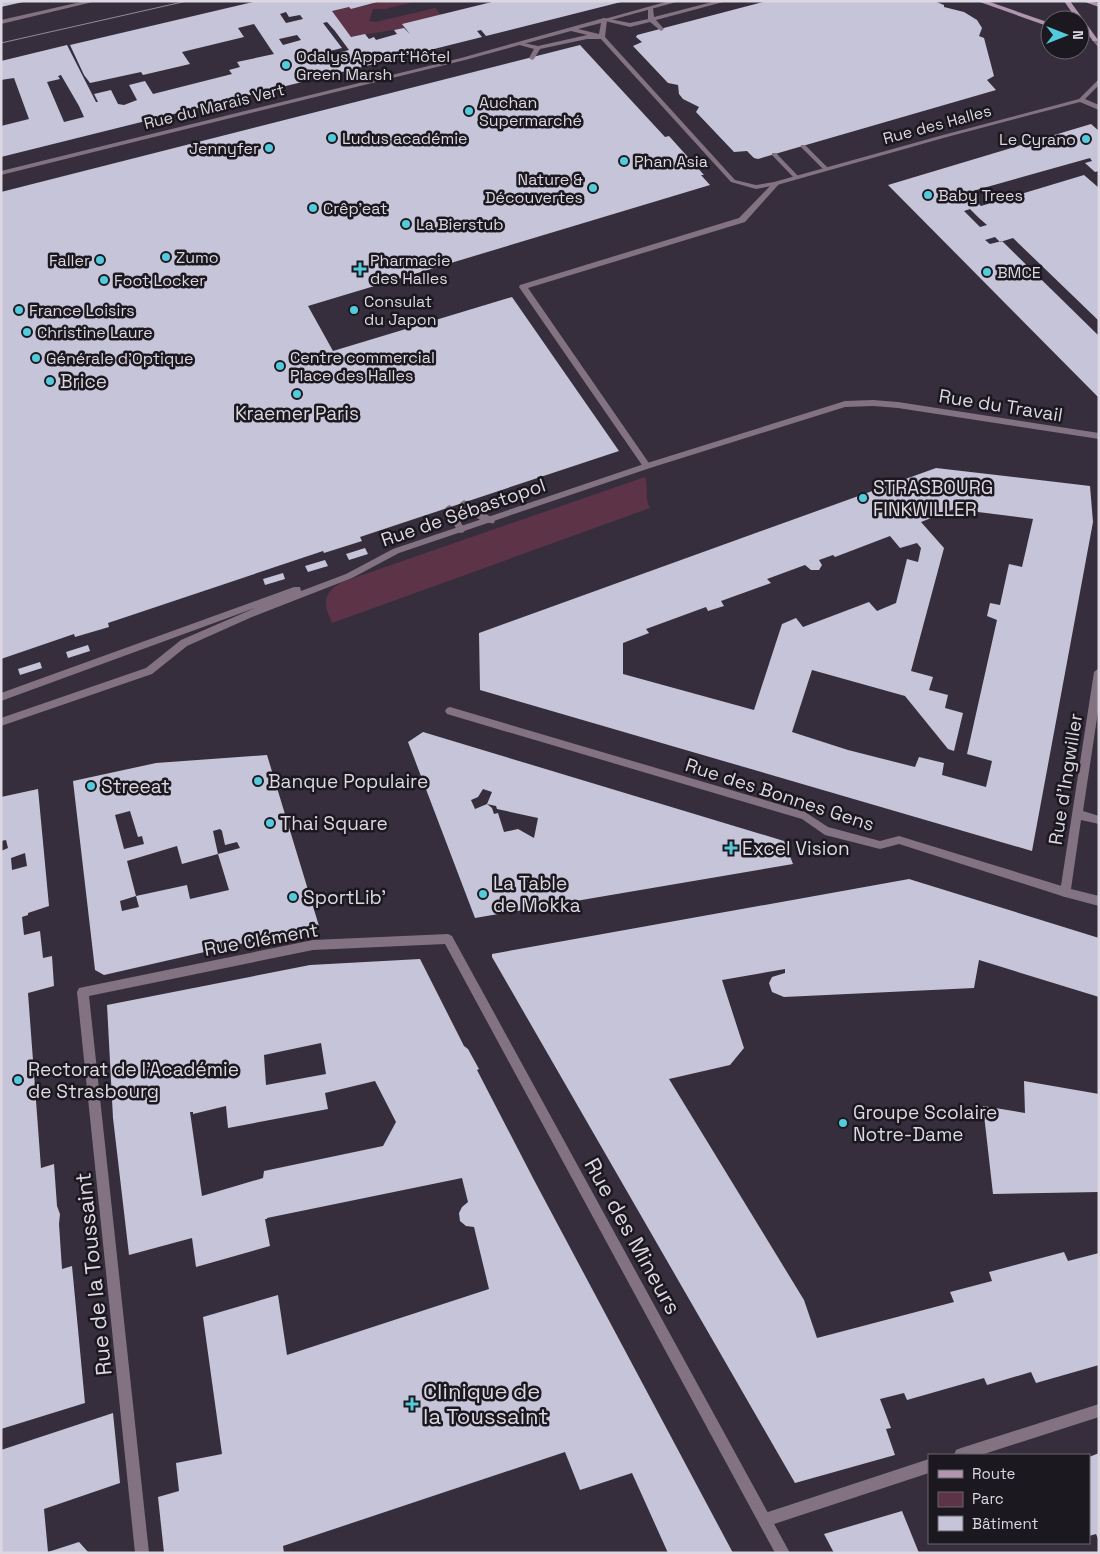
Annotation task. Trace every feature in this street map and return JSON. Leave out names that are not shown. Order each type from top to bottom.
[{"type":"main road","points":[[980,1],[1040,22]]},
{"type":"main road","points":[[1067,1],[1098,43]]},
{"type":"main road","points":[[1087,1],[1099,5]]},
{"type":"street","points":[[1,22],[94,1]]},
{"type":"street","points":[[602,37],[604,20],[677,1]]},
{"type":"street","name":"Rue du Marais Vert","points":[[1,173],[519,44],[604,20],[630,25],[724,1]]},
{"type":"street","points":[[650,8],[651,19],[661,29]]},
{"type":"street","points":[[572,30],[602,37]]},
{"type":"street","points":[[519,44],[538,48],[587,37],[602,37]]},
{"type":"street","name":"Rue des Halles","points":[[602,37],[733,181],[756,187],[775,184],[1081,100]]},
{"type":"street","points":[[562,50],[567,41]]},
{"type":"street","points":[[532,58],[538,48]]},
{"type":"street","points":[[1099,80],[1081,100],[1099,108]]},
{"type":"street","points":[[803,146],[826,169]]},
{"type":"street","points":[[774,154],[797,178]]},
{"type":"street","points":[[647,466],[523,287],[742,220],[775,184]]},
{"type":"street","name":"Rue de Sébastopol","points":[[1,722],[149,671],[184,643],[249,614],[349,576],[396,551],[491,521],[647,466],[845,404],[873,403],[898,405]]},
{"type":"street","name":"Rue du Travail","points":[[898,405],[1099,436]]},
{"type":"street","points":[[464,503],[491,521]]},
{"type":"street","points":[[449,508],[461,530]]},
{"type":"street","points":[[1,696],[396,551]]},
{"type":"street","name":"Rue d'Ingwiller","points":[[1065,892],[1099,672]]},
{"type":"street","name":"Rue des Bonnes Gens","points":[[450,711],[805,816],[824,831],[880,845],[898,840],[1099,901]]},
{"type":"street","points":[[1077,814],[1099,820]]},
{"type":"street","name":"Rue Clément","points":[[83,992],[313,945],[448,939]]},
{"type":"street","name":"Rue des Mineurs","points":[[448,939],[783,1553]]},
{"type":"street","name":"Rue de la Toussaint","points":[[83,992],[142,1553]]},
{"type":"street","points":[[964,1454],[1099,1410]]},
{"type":"street","points":[[765,1520],[928,1466]]},
{"type":"green space","points":[[384,1],[417,1],[385,9],[373,9],[369,21],[376,22],[435,8],[441,15],[405,28],[351,37],[332,11],[349,7],[351,9]]},
{"type":"green space","points":[[645,477],[647,500],[650,508],[332,623],[327,610],[326,600],[331,591],[342,582]]},
{"type":"building","points":[[1,1],[23,1],[23,2],[1,7]]},
{"type":"building","points":[[381,1],[351,9],[349,7],[332,11],[351,37],[365,34],[369,39],[374,37],[376,40],[397,34],[394,30],[404,28],[410,34],[402,24],[496,1],[621,2],[486,36],[481,30],[477,31],[482,37],[1,157],[1,126],[29,119],[14,78],[1,80],[1,61],[67,45],[96,102],[98,102],[94,94],[111,90],[118,104],[124,105],[137,100],[129,85],[145,81],[153,94],[232,74],[229,70],[240,67],[237,62],[274,54],[254,24],[238,28],[244,37],[182,52],[190,64],[143,75],[141,72],[90,83],[84,75],[70,45],[253,2]],"holes":[[[286,12],[289,17],[300,15],[303,19],[286,23],[280,14]],[[327,22],[349,50],[329,55],[326,52],[342,48],[323,23]],[[297,35],[301,40],[283,45],[279,39]],[[61,75],[84,117],[64,122],[47,82],[60,79],[58,76]]]},
{"type":"building","points":[[767,1],[934,1],[944,5],[944,7],[964,12],[977,20],[982,28],[979,36],[984,38],[994,76],[987,80],[996,90],[758,159],[754,158],[747,151],[734,152],[696,112],[699,107],[683,99],[679,94],[678,85],[668,83],[633,46],[642,42],[636,37],[637,35]]},
{"type":"building","name":"Centre commercial Place des Halles","points":[[580,45],[665,137],[669,136],[704,175],[701,175],[710,185],[308,306],[333,351],[512,297],[619,451],[360,537],[362,541],[324,553],[323,551],[108,623],[109,627],[75,637],[74,634],[1,659],[1,192]]},
{"type":"building","points":[[1091,124],[1099,131],[1099,171],[1095,172],[1085,163],[1092,161],[1090,158],[955,196],[960,201],[971,197],[981,206],[1084,175],[1099,188],[1099,321],[1013,238],[1002,241],[1099,336],[1099,398],[888,185]],"holes":[[[970,209],[987,225],[980,227],[964,211]],[[995,237],[1000,242],[990,244],[985,240]]]},
{"type":"building","points":[[936,468],[1090,486],[1093,522],[1032,851],[480,690],[479,633]],"holes":[[[954,509],[1033,519],[1022,567],[1009,564],[1000,605],[990,603],[987,616],[997,620],[967,754],[992,761],[986,787],[942,775],[944,763],[919,757],[915,767],[848,750],[792,732],[812,670],[905,696],[948,749],[954,751],[963,713],[945,708],[948,695],[929,690],[933,677],[911,671],[944,548],[921,522]],[[890,536],[900,548],[917,543],[921,548],[918,562],[907,559],[896,603],[877,611],[869,602],[803,627],[796,618],[782,624],[754,710],[623,674],[623,643],[649,633],[646,629],[706,607],[708,611],[724,606],[721,601],[771,583],[767,579],[805,565],[811,570],[819,570],[822,565],[819,560],[833,555],[835,557]]]},
{"type":"building","points":[[365,548],[368,554],[349,560],[346,554]]},
{"type":"building","points":[[325,560],[328,566],[308,572],[305,566]]},
{"type":"building","points":[[283,573],[285,579],[265,585],[263,579]]},
{"type":"building","points":[[88,645],[90,651],[68,658],[66,652]]},
{"type":"building","points":[[40,662],[42,668],[20,675],[18,669]]},
{"type":"building","points":[[423,732],[784,841],[793,864],[475,918],[408,742]],"holes":[[[483,789],[492,792],[487,804],[475,809],[471,800],[478,797]],[[487,804],[496,806],[497,809],[538,818],[534,838],[518,829],[504,832],[498,813],[494,814],[492,808]]]},
{"type":"building","points":[[267,755],[319,926],[104,975],[95,970],[73,781],[156,763]],"holes":[[[130,811],[138,837],[142,836],[144,844],[124,849],[115,815]],[[220,829],[222,831],[225,845],[237,842],[240,848],[218,854],[213,831]],[[177,846],[182,864],[218,854],[229,890],[190,899],[187,885],[136,896],[127,861]],[[136,896],[139,907],[122,911],[120,901]]]},
{"type":"building","points":[[38,789],[49,906],[22,917],[24,935],[40,931],[43,958],[52,956],[54,986],[28,993],[41,1168],[54,1164],[57,1206],[60,1214],[62,1269],[72,1266],[85,1403],[1,1429],[1,851],[8,848],[6,840],[1,841],[1,797]],"holes":[[[25,853],[27,866],[12,870],[11,858]]]},
{"type":"building","points":[[909,879],[1099,938],[1099,997],[979,960],[974,988],[784,997],[772,992],[769,983],[772,977],[785,973],[785,969],[722,980],[744,1048],[730,1065],[669,1079],[804,1300],[817,1338],[954,1302],[950,1292],[992,1281],[989,1272],[1064,1252],[1068,1261],[1099,1253],[1099,1365],[1036,1383],[1031,1372],[987,1385],[984,1378],[907,1400],[904,1393],[880,1399],[891,1428],[886,1429],[895,1455],[795,1483],[492,954]]},
{"type":"building","points":[[420,959],[464,1046],[468,1049],[479,1069],[477,1070],[534,1180],[733,1553],[668,1553],[632,1473],[580,1490],[565,1452],[283,1546],[284,1553],[164,1553],[158,1497],[179,1491],[176,1463],[222,1454],[203,1317],[278,1295],[287,1355],[489,1289],[474,1227],[466,1226],[460,1221],[459,1213],[468,1202],[462,1178],[267,1218],[265,1219],[270,1246],[196,1267],[192,1238],[129,1255],[113,1118],[107,1005],[310,965]],"holes":[[[321,1043],[326,1074],[266,1085],[264,1055]],[[375,1081],[396,1122],[383,1146],[264,1171],[263,1178],[202,1196],[190,1112],[193,1112],[193,1114],[226,1106],[228,1128],[328,1109],[325,1093]]]},
{"type":"building","points":[[1024,1081],[1099,1094],[1099,1192],[993,1194],[983,1106],[1025,1113]]},
{"type":"building","points":[[113,1413],[120,1483],[44,1509],[48,1552],[79,1542],[89,1553],[1,1553],[1,1450]]},
{"type":"building","points":[[1099,1453],[1099,1541],[1096,1534],[1090,1536],[1090,1457]]},
{"type":"building","points":[[902,1511],[919,1553],[834,1553],[824,1534]]},
{"type":"tram line","points":[[1,43],[187,1]]},
{"type":"place","name":"Odalys Appart'Hôtel Green Marsh","points":[[286,65]]},
{"type":"place","name":"Auchan Supermarché","points":[[469,111]]},
{"type":"place","name":"Ludus académie","points":[[332,138]]},
{"type":"place","name":"Le Cyrano","points":[[1086,139]]},
{"type":"place","name":"Jennyfer","points":[[269,148]]},
{"type":"place","name":"Phan Asia","points":[[624,161]]},
{"type":"place","name":"Nature & Découvertes","points":[[593,188]]},
{"type":"place","name":"Baby Trees","points":[[928,195]]},
{"type":"place","name":"Crêp'eat","points":[[313,208]]},
{"type":"place","name":"La Bierstub","points":[[406,224]]},
{"type":"place","name":"Zumo","points":[[166,257]]},
{"type":"place","name":"Faller","points":[[100,260]]},
{"type":"place","name":"Pharmacie des Halles","points":[[360,269]]},
{"type":"place","name":"BMCE","points":[[987,272]]},
{"type":"place","name":"Foot Locker","points":[[104,280]]},
{"type":"place","name":"France Loisirs","points":[[19,310]]},
{"type":"place","name":"Consulat du Japon","points":[[354,310]]},
{"type":"place","name":"Christine Laure","points":[[27,332]]},
{"type":"place","name":"Générale d'Optique","points":[[36,358]]},
{"type":"place","name":"Centre commercial Place des Halles","points":[[280,366]]},
{"type":"place","name":"Brice","points":[[50,381]]},
{"type":"place","name":"Kraemer Paris","points":[[297,394]]},
{"type":"place","name":"STRASBOURG FINKWILLER","points":[[863,498]]},
{"type":"place","name":"Banque Populaire","points":[[258,781]]},
{"type":"place","name":"Streeat","points":[[91,786]]},
{"type":"place","name":"Thai Square","points":[[270,823]]},
{"type":"place","name":"Excel Vision","points":[[731,848]]},
{"type":"place","name":"La Table de Mokka","points":[[483,894]]},
{"type":"place","name":"SportLib'","points":[[293,897]]},
{"type":"place","name":"Rectorat de l'Académie de Strasbourg","points":[[18,1080]]},
{"type":"place","name":"Groupe Scolaire Notre-Dame","points":[[843,1123]]},
{"type":"place","name":"Clinique de la Toussaint","points":[[412,1404]]}]
